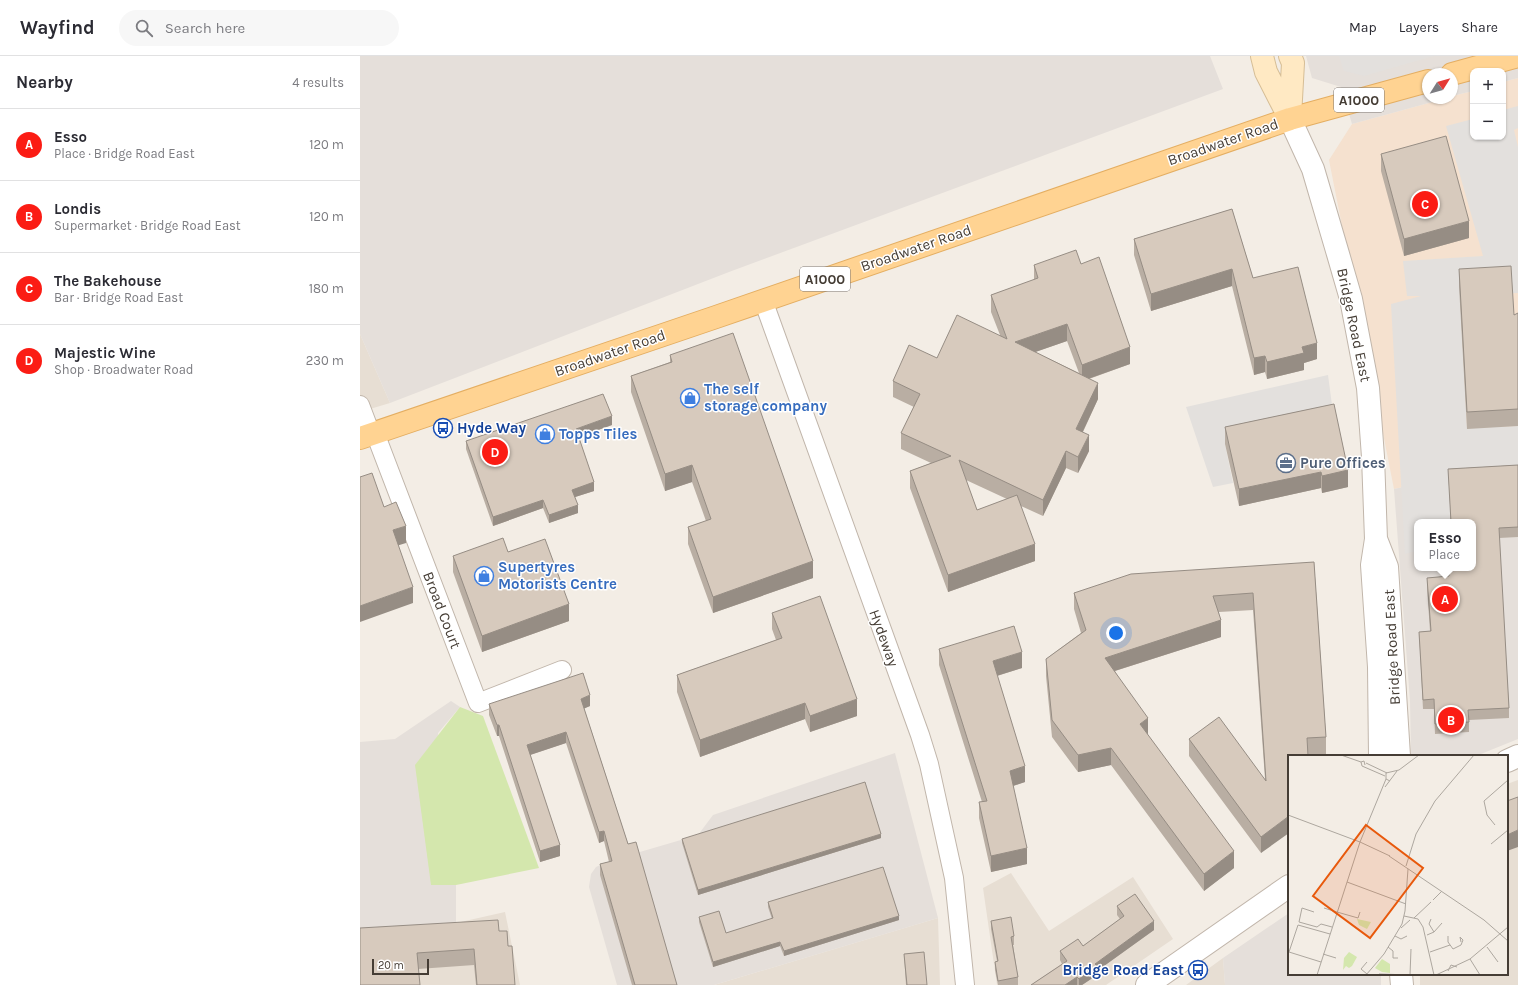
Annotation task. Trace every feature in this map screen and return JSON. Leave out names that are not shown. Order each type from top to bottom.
[{"type":"main road","points":[[1262,56],[1266,72],[1290,119]]},
{"type":"main road","points":[[1290,56],[1293,63],[1290,119]]},
{"type":"main road","points":[[1458,72],[1518,56]]},
{"type":"main road","name":"A1000","points":[[1290,119],[1422,83]]},
{"type":"main road","name":"Broadwater Road","points":[[368,435],[1290,119]]},
{"type":"street","name":"Bridge Road East","points":[[1290,119],[1313,169],[1351,299],[1368,388],[1373,457],[1376,539],[1372,565],[1379,667],[1380,755]]},
{"type":"street","name":"Hydeway","points":[[763,300],[920,734],[929,764],[954,878],[965,985]]},
{"type":"street","points":[[360,405],[368,435]]},
{"type":"street","name":"Broad Court","points":[[368,435],[478,703],[562,670]]},
{"type":"street","name":"Bridge Road East","points":[[1376,539],[1387,567],[1399,755]]},
{"type":"street","points":[[1508,760],[1518,756]]},
{"type":"street","points":[[1147,985],[1288,887]]},
{"type":"street","points":[[1401,975],[1402,985]]},
{"type":"shaded area","points":[[360,56],[1210,56],[1223,89],[729,272],[390,403],[360,334]]},
{"type":"shaded area","points":[[1306,56],[1518,56],[1518,78],[1506,81],[1506,68],[1470,68],[1470,92],[1458,95],[1458,68],[1422,68],[1422,104],[1425,104],[1352,124],[1341,87],[1312,78]]},
{"type":"shaded area","points":[[1339,56],[1434,56],[1364,76],[1344,71]]},
{"type":"shaded area","points":[[1518,78],[1518,462],[1394,489],[1329,160],[1352,124],[1425,104],[1458,104],[1458,95],[1470,92],[1470,140],[1506,140],[1506,81]]},
{"type":"shaded area","points":[[1518,106],[1518,128],[1514,130],[1518,147],[1518,293],[1460,295],[1467,428],[1518,426],[1518,475],[1455,519],[1414,519],[1414,552],[1405,554],[1391,304],[1421,296],[1407,296],[1403,261],[1483,256],[1446,126],[1470,120],[1470,140],[1506,140],[1506,109]]},
{"type":"shaded area","points":[[360,334],[390,403],[360,412]]},
{"type":"shaded area","points":[[1328,375],[1334,420],[1225,444],[1233,483],[1213,487],[1186,407]]},
{"type":"shaded area","points":[[1518,462],[1518,739],[1478,755],[1414,755],[1411,754],[1410,701],[1394,489]]},
{"type":"shaded area","points":[[451,701],[460,707],[438,733],[431,885],[456,885],[456,923],[360,932],[360,742],[395,739]]},
{"type":"shaded area","points":[[895,753],[938,918],[714,985],[617,985],[589,887],[591,874],[596,867],[609,861],[698,835],[713,815]]},
{"type":"shaded area","points":[[1518,780],[1518,985],[1420,985],[1420,975],[1508,975],[1508,784]]},
{"type":"shaded area","points":[[1011,873],[1049,931],[1133,877],[1173,939],[1106,985],[997,985],[983,888]]},
{"type":"shaded area","points":[[505,912],[520,985],[360,985],[456,923]]},
{"type":"shaded area","points":[[1288,914],[1288,975],[1381,975],[1381,985],[1225,985],[1223,958]]},
{"type":"shaded area","points":[[938,918],[940,985],[714,985]]},
{"type":"shaded area","points":[[1223,958],[1225,985],[1186,985]]},
{"type":"green space","points":[[460,707],[483,716],[539,868],[456,885],[431,885],[415,765]]},
{"type":"building","points":[[1446,136],[1469,221],[1404,239],[1381,154]]},
{"type":"building","points":[[1232,209],[1253,278],[1298,267],[1317,343],[1302,347],[1304,353],[1267,362],[1265,356],[1254,358],[1232,269],[1151,294],[1134,239]]},
{"type":"building","points":[[1076,250],[1081,264],[1099,257],[1130,347],[1082,365],[1067,324],[1015,342],[1098,383],[1076,429],[1089,435],[1078,457],[1066,451],[1043,500],[959,460],[977,510],[1017,495],[1035,544],[948,575],[910,471],[951,456],[901,433],[920,394],[893,381],[909,345],[937,358],[957,315],[1007,339],[991,295],[1038,278],[1034,265]]},
{"type":"building","points":[[1511,266],[1514,315],[1518,313],[1518,409],[1467,412],[1459,269]]},
{"type":"building","points":[[733,333],[813,561],[713,597],[688,527],[711,519],[692,465],[665,474],[631,376],[672,362],[670,355]]},
{"type":"building","points":[[603,394],[612,416],[576,429],[594,482],[572,490],[578,505],[549,515],[543,500],[493,517],[466,441]]},
{"type":"building","name":"Pure Offices","points":[[1334,404],[1348,470],[1322,476],[1321,472],[1239,489],[1225,427]]},
{"type":"building","points":[[1518,465],[1518,527],[1499,528],[1509,708],[1468,710],[1469,722],[1435,724],[1434,699],[1423,700],[1419,632],[1431,631],[1427,578],[1449,576],[1449,571],[1476,571],[1476,519],[1451,519],[1448,469]]},
{"type":"building","points":[[372,473],[384,507],[396,502],[406,526],[393,530],[413,587],[360,606],[360,477]]},
{"type":"building","points":[[503,538],[508,552],[545,539],[569,604],[482,636],[453,556]]},
{"type":"building","points":[[1314,562],[1326,737],[1307,738],[1308,755],[1288,755],[1288,817],[1261,837],[1189,739],[1219,717],[1266,781],[1253,593],[1213,596],[1221,620],[1105,658],[1148,718],[1140,724],[1234,851],[1204,874],[1111,748],[1078,755],[1052,720],[1046,659],[1086,630],[1074,593],[1131,574]]},
{"type":"building","points":[[820,596],[857,699],[810,716],[805,703],[700,740],[677,675],[782,638],[772,613]]},
{"type":"building","points":[[1014,626],[1022,652],[993,661],[1025,766],[1010,771],[1027,848],[991,856],[979,802],[987,801],[939,649]]},
{"type":"building","points":[[583,673],[590,695],[581,699],[628,844],[636,842],[677,985],[635,985],[600,864],[612,861],[604,831],[599,832],[566,732],[527,745],[560,845],[540,851],[499,725],[497,725],[489,704]]},
{"type":"building","points":[[865,782],[881,834],[698,890],[682,839]]},
{"type":"building","points":[[1518,797],[1518,830],[1508,835],[1508,801]]},
{"type":"building","points":[[883,867],[899,916],[784,951],[780,942],[713,962],[699,917],[719,911],[726,933],[773,918],[768,902]]},
{"type":"building","points":[[1135,894],[1154,921],[1095,964],[1097,966],[1079,979],[1077,977],[1065,985],[1031,985],[1067,961],[1060,951],[1078,939],[1083,946],[1124,916],[1117,906]]},
{"type":"building","points":[[1011,917],[1014,936],[1011,937],[1018,977],[998,981],[995,962],[998,961],[991,921]]},
{"type":"building","points":[[498,920],[499,931],[507,931],[508,946],[512,946],[515,985],[477,985],[474,949],[417,953],[420,985],[360,985],[360,928]]},
{"type":"building","points":[[924,952],[927,985],[907,985],[904,954]]},
{"type":"place","name":"The Bakehouse","points":[[1425,204]]},
{"type":"place","name":"The self storage company","points":[[690,398]]},
{"type":"place","name":"Hyde Way","points":[[443,428]]},
{"type":"place","name":"Topps Tiles","points":[[545,434]]},
{"type":"place","name":"Majestic Wine","points":[[495,452]]},
{"type":"place","name":"Pure Offices","points":[[1286,463]]},
{"type":"place","name":"Supertyres Motorists Centre","points":[[484,576]]},
{"type":"place","name":"Esso","points":[[1445,599]]},
{"type":"place","name":"Londis","points":[[1451,720]]},
{"type":"place","name":"Bridge Road East","points":[[1198,970]]}]
